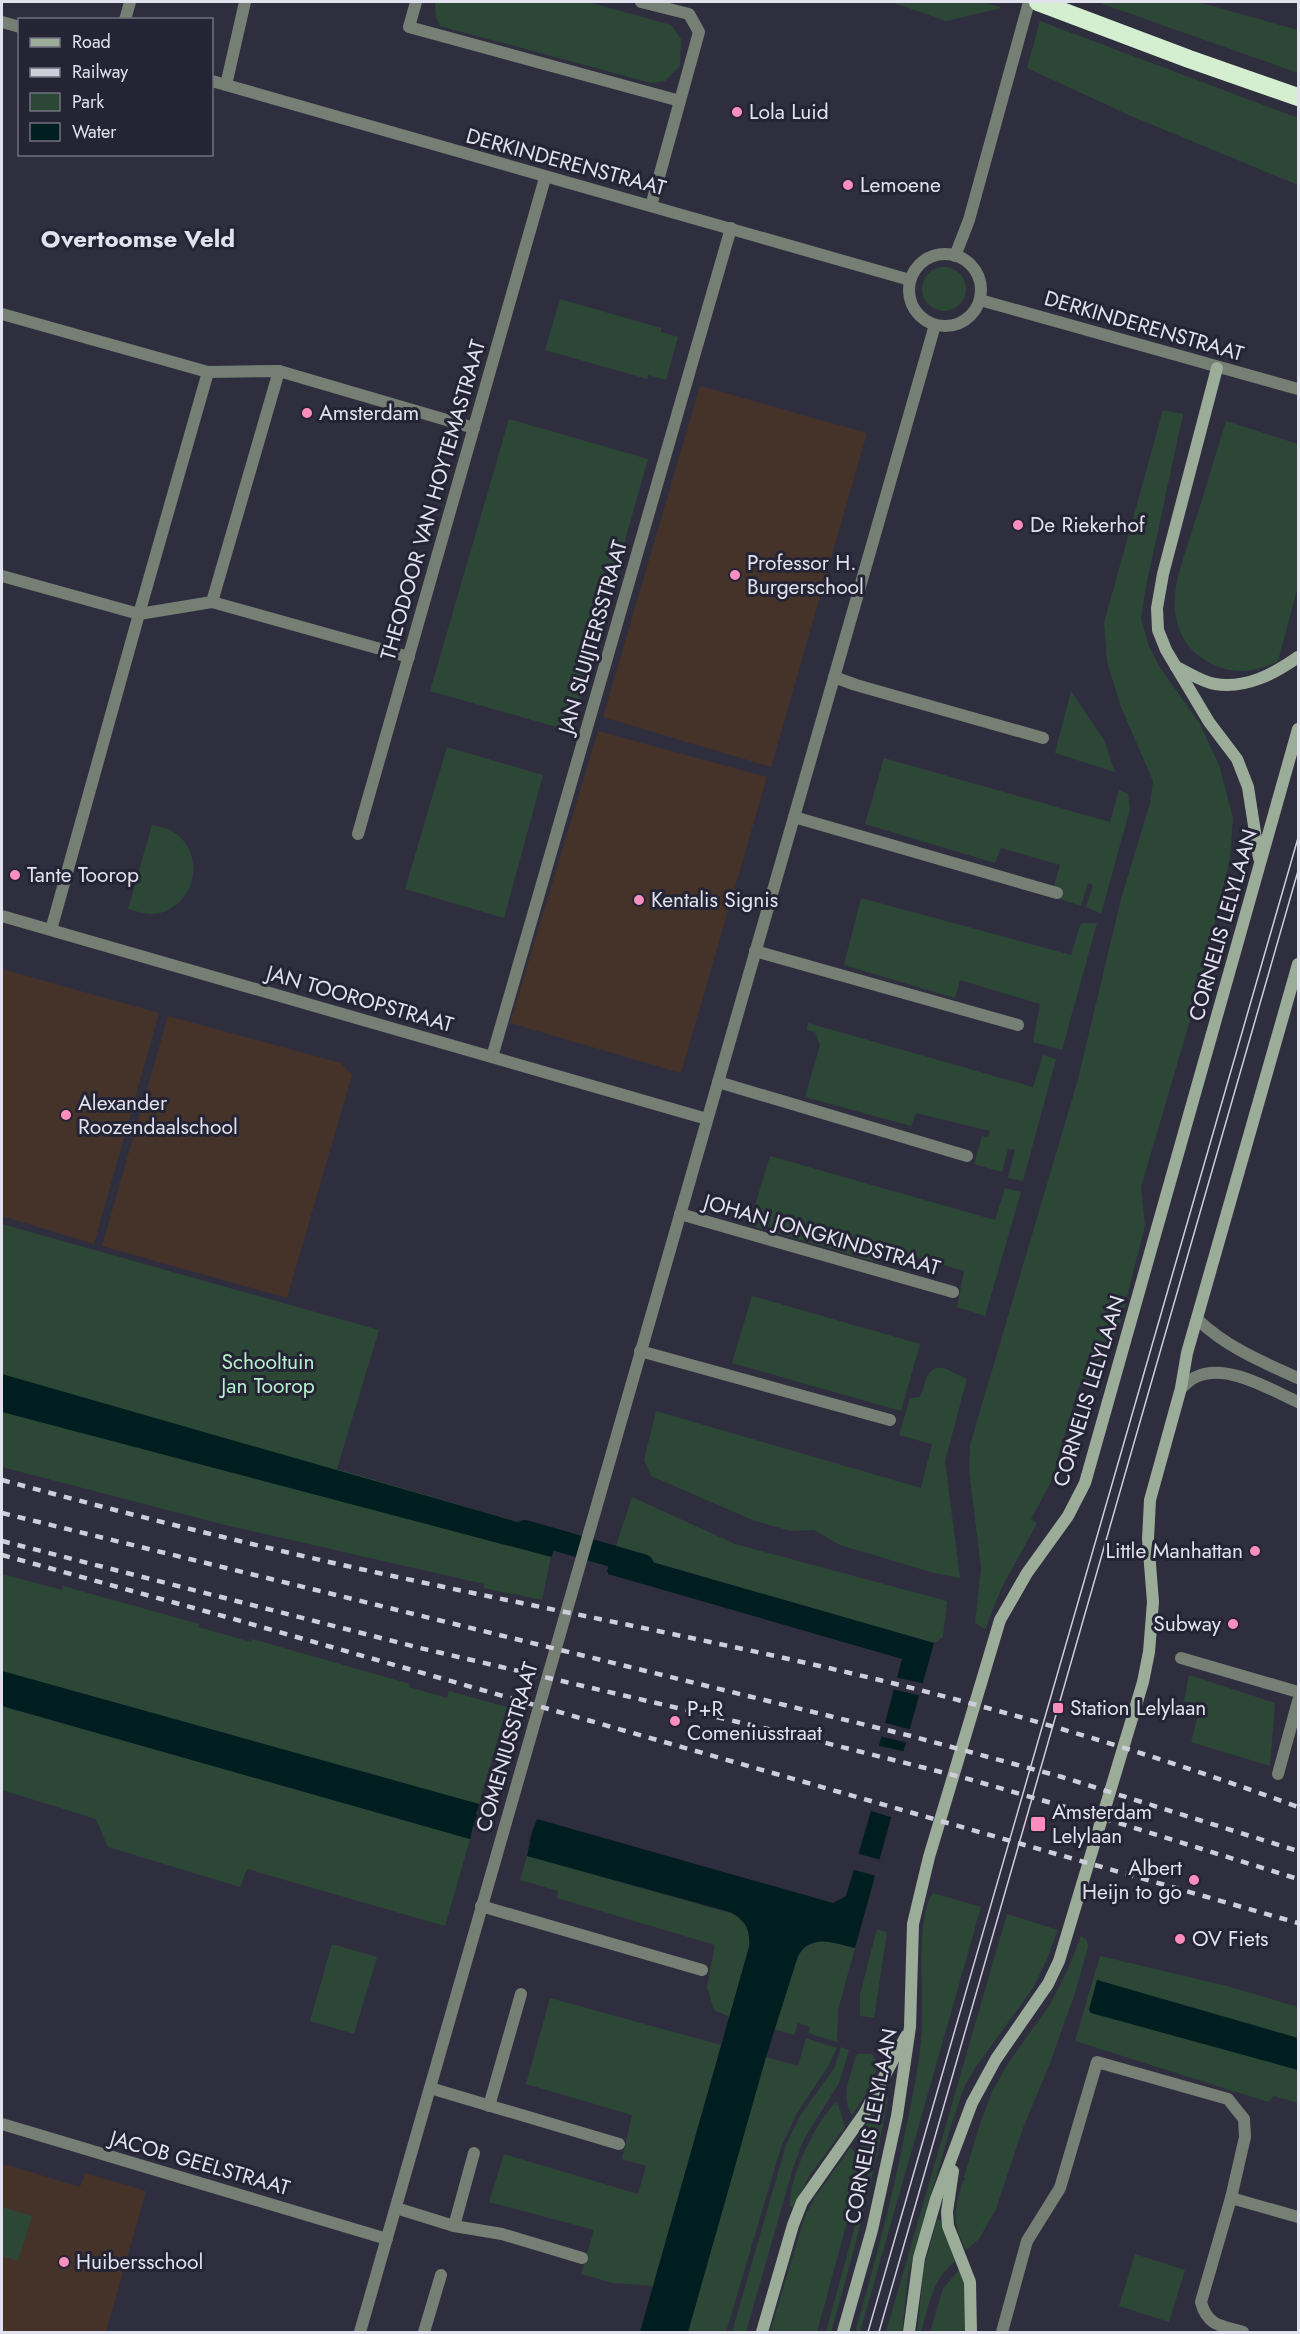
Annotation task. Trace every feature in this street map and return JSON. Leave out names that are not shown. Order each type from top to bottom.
[{"type":"highway","points":[[1038,2],[1189,59],[1299,97]]},
{"type":"main road","points":[[1217,368],[1163,574],[1157,608],[1158,630],[1166,650],[1209,722],[1237,759],[1248,787],[1260,864]]},
{"type":"main road","points":[[1176,666],[1213,684],[1237,685],[1278,672],[1299,657]]},
{"type":"main road","name":"CORNELIS LELYLAAN","points":[[843,2332],[882,2189],[897,2116],[910,2027],[911,1949],[918,1898],[1000,1620],[1027,1573],[1068,1516],[1085,1483],[1299,729]]},
{"type":"main road","points":[[909,2332],[919,2258],[936,2199],[983,2080],[1041,1996],[1059,1962],[1139,1701],[1149,1653],[1153,1602],[1148,1539],[1150,1500],[1181,1388],[1187,1353],[1299,964]]},
{"type":"main road","points":[[762,2332],[793,2225],[802,2202],[864,2114],[910,2027]]},
{"type":"main road","points":[[956,2150],[947,2212],[951,2235],[970,2282],[971,2332]]},
{"type":"street","points":[[126,18],[130,2]]},
{"type":"street","points":[[226,85],[245,2]]},
{"type":"street","points":[[416,2],[409,27],[680,101]]},
{"type":"street","points":[[641,2],[689,14],[699,32],[658,188],[651,206]]},
{"type":"street","points":[[955,256],[969,220],[1029,2]]},
{"type":"street","points":[[2,22],[18,26]]},
{"type":"street","name":"DERKINDERENSTRAAT","points":[[213,81],[545,178],[731,228],[910,280]]},
{"type":"street","name":"THEODOOR VAN HOYTEMASTRAAT","points":[[358,834],[545,178]]},
{"type":"street","name":"JAN SLUIJTERSSTRAAT","points":[[492,1057],[731,228]]},
{"type":"street","points":[[938,255],[955,256],[966,261],[978,276],[981,288],[980,300],[972,315],[963,322],[949,326],[935,325],[918,315],[911,304],[910,280],[917,267],[927,258],[938,255]]},
{"type":"street","name":"DERKINDERENSTRAAT","points":[[980,300],[1217,368],[1299,389]]},
{"type":"street","points":[[2,314],[208,372],[279,371],[474,428]]},
{"type":"street","name":"JOHAN JONGKINDSTRAAT","points":[[570,1598],[935,325]]},
{"type":"street","points":[[212,602],[279,371]]},
{"type":"street","points":[[51,930],[208,372]]},
{"type":"street","points":[[2,576],[139,614],[212,602],[409,657]]},
{"type":"street","points":[[834,676],[856,685],[1042,738]]},
{"type":"street","points":[[794,817],[1056,892]]},
{"type":"street","name":"JAN TOOROPSTRAAT","points":[[2,916],[707,1119]]},
{"type":"street","points":[[755,951],[1018,1025]]},
{"type":"street","points":[[718,1082],[967,1156]]},
{"type":"street","name":"JOHAN JONGKINDSTRAAT","points":[[680,1214],[953,1292]]},
{"type":"street","points":[[1197,1319],[1214,1335],[1231,1346],[1299,1378]]},
{"type":"street","points":[[640,1351],[890,1420]]},
{"type":"street","points":[[1181,1388],[1195,1377],[1207,1373],[1224,1373],[1248,1379],[1299,1402]]},
{"type":"street","name":"COMENIUSSTRAAT","points":[[360,2332],[570,1598]]},
{"type":"street","points":[[1181,1658],[1299,1692]]},
{"type":"street","points":[[1278,1774],[1299,1701]]},
{"type":"street","points":[[481,1906],[702,1970]]},
{"type":"street","points":[[489,2106],[521,1994]]},
{"type":"street","points":[[1002,2332],[1028,2241],[1060,2188],[1097,2062],[1228,2099],[1244,2119],[1245,2138],[1231,2198],[1201,2302],[1204,2313],[1213,2323],[1243,2332]]},
{"type":"street","points":[[430,2088],[619,2144]]},
{"type":"street","name":"JACOB GEELSTRAAT","points":[[2,2124],[387,2239]]},
{"type":"street","points":[[454,2226],[474,2153]]},
{"type":"street","points":[[1231,2198],[1299,2217]]},
{"type":"street","points":[[396,2208],[454,2226],[502,2234],[582,2258]]},
{"type":"street","points":[[424,2332],[441,2275]]},
{"type":"shaded area","name":"Professor H. Burgerschool","points":[[700,386],[867,433],[771,767],[603,717]]},
{"type":"shaded area","name":"Kentalis Signis","points":[[598,731],[767,777],[681,1073],[510,1023]]},
{"type":"shaded area","name":"Alexander Roozendaalschool","points":[[2,969],[159,1013],[94,1244],[2,1216]]},
{"type":"shaded area","points":[[168,1016],[341,1063],[352,1075],[287,1298],[102,1246]]},
{"type":"shaded area","name":"Huibersschool","points":[[4,2164],[80,2187],[85,2173],[146,2191],[106,2332],[2,2332],[2,2174]]},
{"type":"green space","points":[[435,2],[588,2],[671,25],[681,39],[680,66],[665,81],[651,83],[440,26],[436,17]]},
{"type":"green space","points":[[892,2],[983,2],[1002,8],[946,21]]},
{"type":"green space","points":[[1097,2],[1198,2],[1298,30],[1298,73]]},
{"type":"green space","points":[[1040,21],[1298,118],[1298,185],[1131,116],[1027,68]]},
{"type":"green space","points":[[944,267],[953,268],[960,273],[965,280],[965,298],[960,305],[953,310],[944,311],[935,310],[928,305],[923,298],[922,289],[923,280],[928,273],[935,268]]},
{"type":"green space","points":[[560,299],[661,328],[661,332],[678,337],[666,380],[648,375],[647,379],[545,350]]},
{"type":"green space","points":[[1163,410],[1183,414],[1141,619],[1148,644],[1159,666],[1200,724],[1219,765],[1233,818],[1230,858],[1201,983],[1141,1187],[1145,1226],[1119,1328],[1085,1387],[1079,1386],[1051,1482],[1031,1519],[1037,1523],[1002,1587],[985,1629],[975,1623],[981,1568],[969,1470],[970,1445],[1078,1079],[1121,899],[1150,803],[1153,781],[1121,707],[1107,662],[1104,623]]},
{"type":"green space","points":[[509,419],[648,459],[571,731],[430,691]]},
{"type":"green space","points":[[1226,421],[1298,444],[1298,586],[1278,661],[1261,668],[1243,671],[1216,666],[1195,653],[1181,634],[1175,611],[1175,591],[1180,570]]},
{"type":"green space","points":[[1071,691],[1104,740],[1115,772],[1055,753]]},
{"type":"green space","points":[[447,747],[543,775],[504,918],[405,889]]},
{"type":"green space","points":[[884,758],[1110,822],[1119,790],[1128,794],[1130,809],[1101,914],[1086,907],[1093,885],[1088,883],[1081,906],[1051,896],[1060,865],[1001,848],[995,863],[865,824]]},
{"type":"green space","points":[[152,825],[163,827],[178,835],[192,856],[193,868],[188,890],[181,900],[172,908],[152,914],[128,909]]},
{"type":"green space","points":[[861,898],[1071,955],[1081,923],[1097,923],[1062,1050],[1033,1042],[1040,1004],[960,980],[955,998],[844,965]]},
{"type":"green space","points":[[808,1023],[1033,1087],[1043,1055],[1056,1059],[1023,1181],[1008,1178],[1015,1150],[1008,1149],[1002,1172],[974,1164],[982,1136],[988,1137],[990,1131],[916,1113],[911,1126],[805,1097],[820,1045],[815,1032],[807,1030]]},
{"type":"green space","points":[[770,1156],[995,1220],[1005,1188],[1021,1192],[985,1316],[957,1307],[964,1271],[885,1248],[879,1263],[749,1225]]},
{"type":"green space","name":"Schooltuin Jan Toorop","points":[[2,1224],[379,1330],[337,1469],[556,1533],[542,1600],[484,1588],[484,1584],[221,1524],[2,1467]]},
{"type":"green space","points":[[752,1296],[920,1344],[901,1411],[732,1363]]},
{"type":"green space","points":[[936,1368],[944,1368],[967,1379],[945,1461],[960,1578],[934,1573],[840,1545],[814,1530],[791,1531],[755,1521],[651,1476],[644,1460],[656,1411],[921,1488],[932,1444],[899,1435],[910,1398],[920,1397],[927,1377]]},
{"type":"green space","points":[[632,1497],[735,1544],[947,1601],[943,1637],[934,1643],[614,1551]]},
{"type":"green space","points":[[2,1574],[62,1590],[63,1586],[199,1624],[198,1627],[251,1642],[252,1639],[410,1684],[409,1687],[447,1698],[449,1691],[507,1707],[479,1804],[2,1671]]},
{"type":"green space","points":[[1189,1675],[1275,1703],[1270,1766],[1191,1742],[1200,1707],[1184,1701]]},
{"type":"green space","points":[[2,1706],[470,1839],[445,1926],[247,1869],[240,1887],[108,1847],[96,1819],[2,1790]]},
{"type":"green space","points":[[527,1856],[737,1915],[746,1924],[750,1942],[730,2017],[714,2010],[707,1987],[715,1945],[557,1898],[558,1891],[520,1880]]},
{"type":"green space","points":[[933,1893],[981,1907],[860,2332],[855,2332],[876,2258],[900,2158],[915,2081],[922,2029],[922,1938],[927,1904]]},
{"type":"green space","points":[[1007,1914],[1058,1930],[1033,1988],[965,2085],[908,2275],[902,2332],[886,2332]]},
{"type":"green space","points":[[877,1929],[887,1932],[874,2018],[860,2016],[860,1994]]},
{"type":"green space","points":[[1081,1936],[1087,1940],[1088,1947],[1075,1993],[1050,2063],[1023,2128],[996,2209],[979,2239],[966,2250],[956,2224],[956,2209],[980,2124],[992,2092],[1007,2065],[1051,2003]]},
{"type":"green space","points":[[821,1940],[855,1948],[838,2010],[837,2042],[808,2033],[810,2027],[798,2023],[794,2035],[774,2029],[798,1956],[804,1947]]},
{"type":"green space","points":[[332,1944],[377,1957],[354,2034],[310,2021]]},
{"type":"green space","points":[[1100,1956],[1227,1986],[1298,2007],[1298,2038],[1097,1980],[1089,2010],[1298,2070],[1298,2103],[1274,2096],[1268,2102],[1075,2041]]},
{"type":"green space","points":[[550,1998],[721,2045],[653,2286],[612,2283],[581,2274],[594,2230],[489,2202],[504,2154],[638,2194],[646,2166],[622,2159],[632,2115],[526,2084]]},
{"type":"green space","points":[[806,2038],[837,2048],[827,2068],[797,2113],[781,2147],[726,2332],[688,2332],[766,2057],[798,2066]]},
{"type":"green space","points":[[841,2047],[849,2050],[839,2083],[804,2139],[793,2168],[746,2332],[732,2332],[786,2145],[800,2116],[835,2067]]},
{"type":"green space","points":[[857,2054],[872,2054],[878,2065],[866,2094],[852,2115],[847,2092]]},
{"type":"green space","points":[[887,2095],[862,2216],[831,2332],[826,2332],[867,2182],[867,2165],[859,2136],[883,2096]]},
{"type":"green space","points":[[837,2101],[845,2127],[810,2175],[793,2207],[790,2207],[793,2182],[805,2151],[821,2122]]},
{"type":"green space","points":[[850,2148],[853,2149],[859,2167],[859,2178],[817,2332],[770,2332],[805,2216],[814,2199]]},
{"type":"green space","points":[[2,2207],[32,2216],[18,2261],[2,2256]]},
{"type":"green space","points":[[940,2219],[956,2261],[936,2284],[921,2332],[917,2332],[924,2267],[937,2220]]},
{"type":"green space","points":[[1135,2254],[1185,2270],[1169,2322],[1119,2306]]},
{"type":"green space","points":[[958,2271],[961,2271],[965,2282],[966,2332],[930,2332],[943,2289]]},
{"type":"water","points":[[2,1374],[556,1533],[553,1546],[611,1563],[614,1551],[934,1643],[901,1760],[891,1818],[855,1948],[831,1942],[816,1942],[809,1944],[798,1956],[766,2057],[688,2332],[640,2332],[749,1947],[748,1931],[740,1918],[730,1912],[527,1856],[530,1842],[473,1826],[470,1839],[2,1706],[2,1671],[479,1804],[476,1814],[533,1830],[537,1819],[833,1903],[846,1896],[871,1811],[877,1753],[902,1659],[608,1574],[608,1572],[2,1412]]},
{"type":"water","points":[[1097,1980],[1298,2038],[1298,2070],[1091,2013],[1089,2010]]},
{"type":"pier","points":[[559,1532],[556,1544],[609,1559],[614,1548],[606,1575],[551,1559]]},
{"type":"pier","points":[[894,1677],[926,1684],[922,1696],[892,1689]]},
{"type":"pier","points":[[882,1722],[912,1730],[909,1743],[879,1736]]},
{"type":"pier","points":[[876,1745],[906,1752],[894,1818],[868,1810]]},
{"type":"pier","points":[[478,1813],[533,1829],[529,1843],[474,1828]]},
{"type":"pier","points":[[856,1853],[881,1860],[876,1876],[851,1869]]},
{"type":"waterway","points":[[525,1531],[643,1565]]},
{"type":"tram line","points":[[868,2332],[1298,838]]},
{"type":"tram line","points":[[879,2332],[1298,871]]},
{"type":"railway","points":[[2,1480],[304,1556],[762,1653],[900,1685],[1101,1741],[1200,1772],[1298,1807]]},
{"type":"railway","points":[[2,1513],[911,1736],[1062,1777],[1298,1851]]},
{"type":"railway","points":[[2,1541],[420,1648],[798,1736],[965,1778],[1298,1879]]},
{"type":"railway","points":[[2,1555],[1298,1923]]},
{"type":"place","name":"Lola Luid","points":[[737,112]]},
{"type":"place","name":"Lemoene","points":[[848,185]]},
{"type":"place","name":"Amsterdam","points":[[307,413]]},
{"type":"place","name":"De Riekerhof","points":[[1018,525]]},
{"type":"place","name":"Professor H. Burgerschool","points":[[735,575]]},
{"type":"place","name":"Tante Toorop","points":[[15,875]]},
{"type":"place","name":"Kentalis Signis","points":[[639,900]]},
{"type":"place","name":"Alexander Roozendaalschool","points":[[66,1115]]},
{"type":"place","name":"Little Manhattan","points":[[1255,1551]]},
{"type":"place","name":"Subway","points":[[1233,1624]]},
{"type":"place","name":"Station Lelylaan","points":[[1058,1708]]},
{"type":"place","name":"P+R Comeniusstraat","points":[[675,1721]]},
{"type":"place","name":"Amsterdam Lelylaan","points":[[1038,1824]]},
{"type":"place","name":"Albert Heijn to go","points":[[1194,1880]]},
{"type":"place","name":"OV Fiets","points":[[1180,1939]]},
{"type":"place","name":"Huibersschool","points":[[64,2262]]},
{"type":"district","name":"Overtoomse Veld","points":[[138,239]]}]
